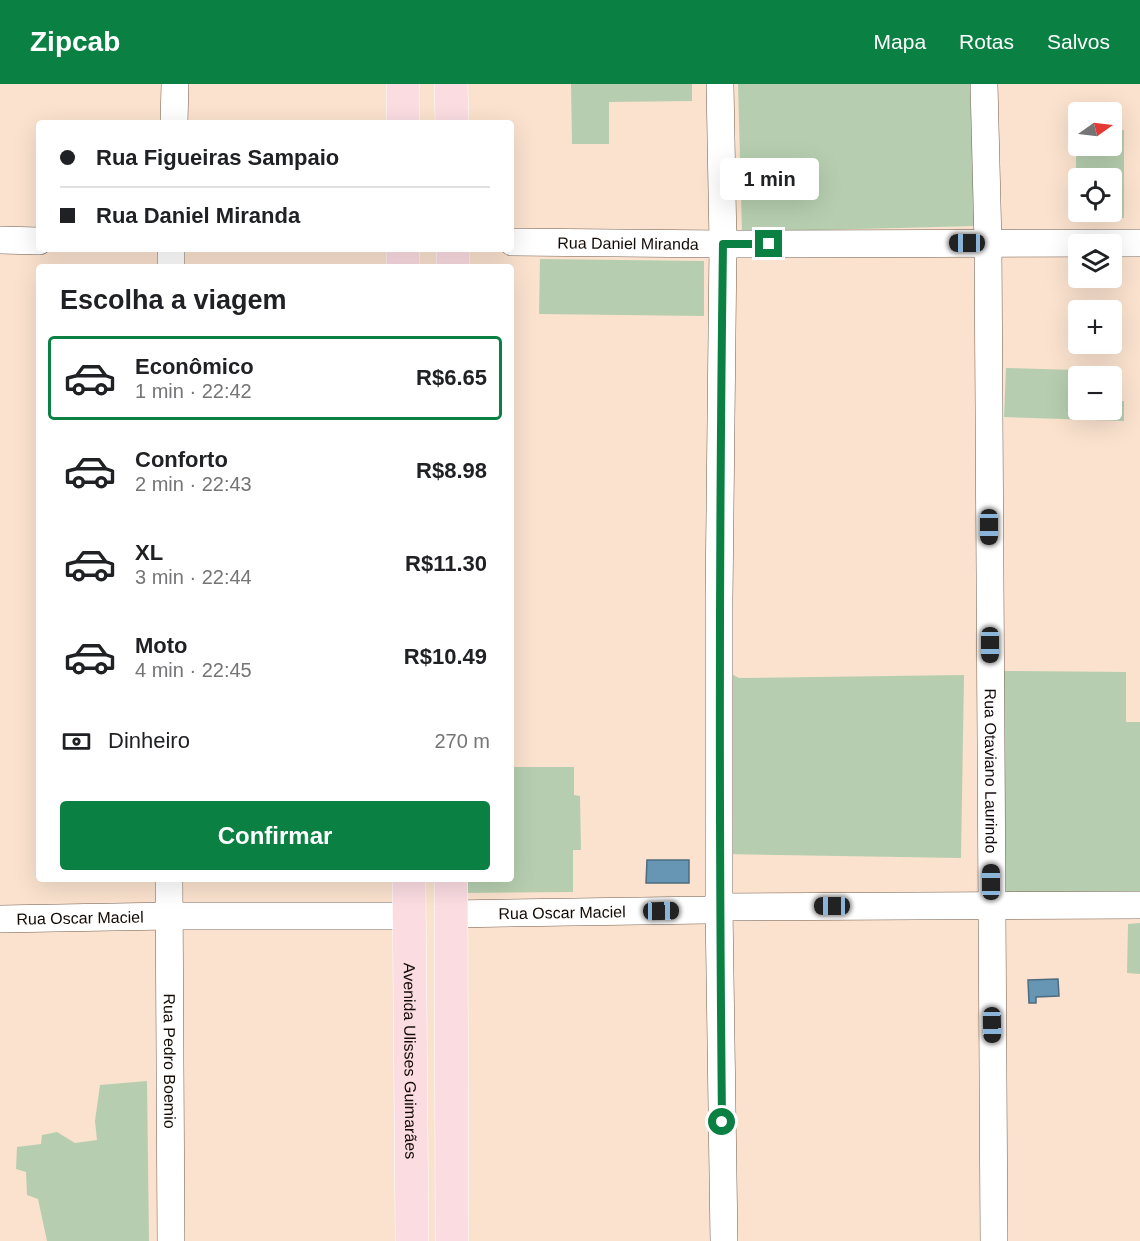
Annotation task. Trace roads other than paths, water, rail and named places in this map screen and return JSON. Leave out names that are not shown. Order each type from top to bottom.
[{"type":"main road","points":[[403,84],[403,120]]},
{"type":"main road","points":[[451,84],[452,120]]},
{"type":"main road","name":"Avenida Ulisses Guimarães","points":[[409,882],[412,1241]]},
{"type":"main road","points":[[452,882],[452,1241]]},
{"type":"street","points":[[174,120],[175,84]]},
{"type":"street","points":[[720,84],[723,244],[719,599],[719,907],[724,1241]]},
{"type":"street","name":"Rua Otaviano Laurindo","points":[[984,84],[988,243],[994,1241]]},
{"type":"street","points":[[0,240],[36,241]]},
{"type":"street","name":"Rua Daniel Miranda","points":[[514,242],[1140,243]]},
{"type":"street","name":"Rua Pedro Boemio","points":[[170,882],[171,1241]]},
{"type":"street","name":"Rua Oscar Maciel","points":[[452,914],[708,910],[719,907],[1140,905]]},
{"type":"street","name":"Rua Oscar Maciel","points":[[0,919],[410,916]]},
{"type":"water","points":[[647,860],[689,860],[689,883],[646,883]]},
{"type":"water","points":[[1058,979],[1059,996],[1036,997],[1036,1003],[1029,1003],[1028,980]]}]
